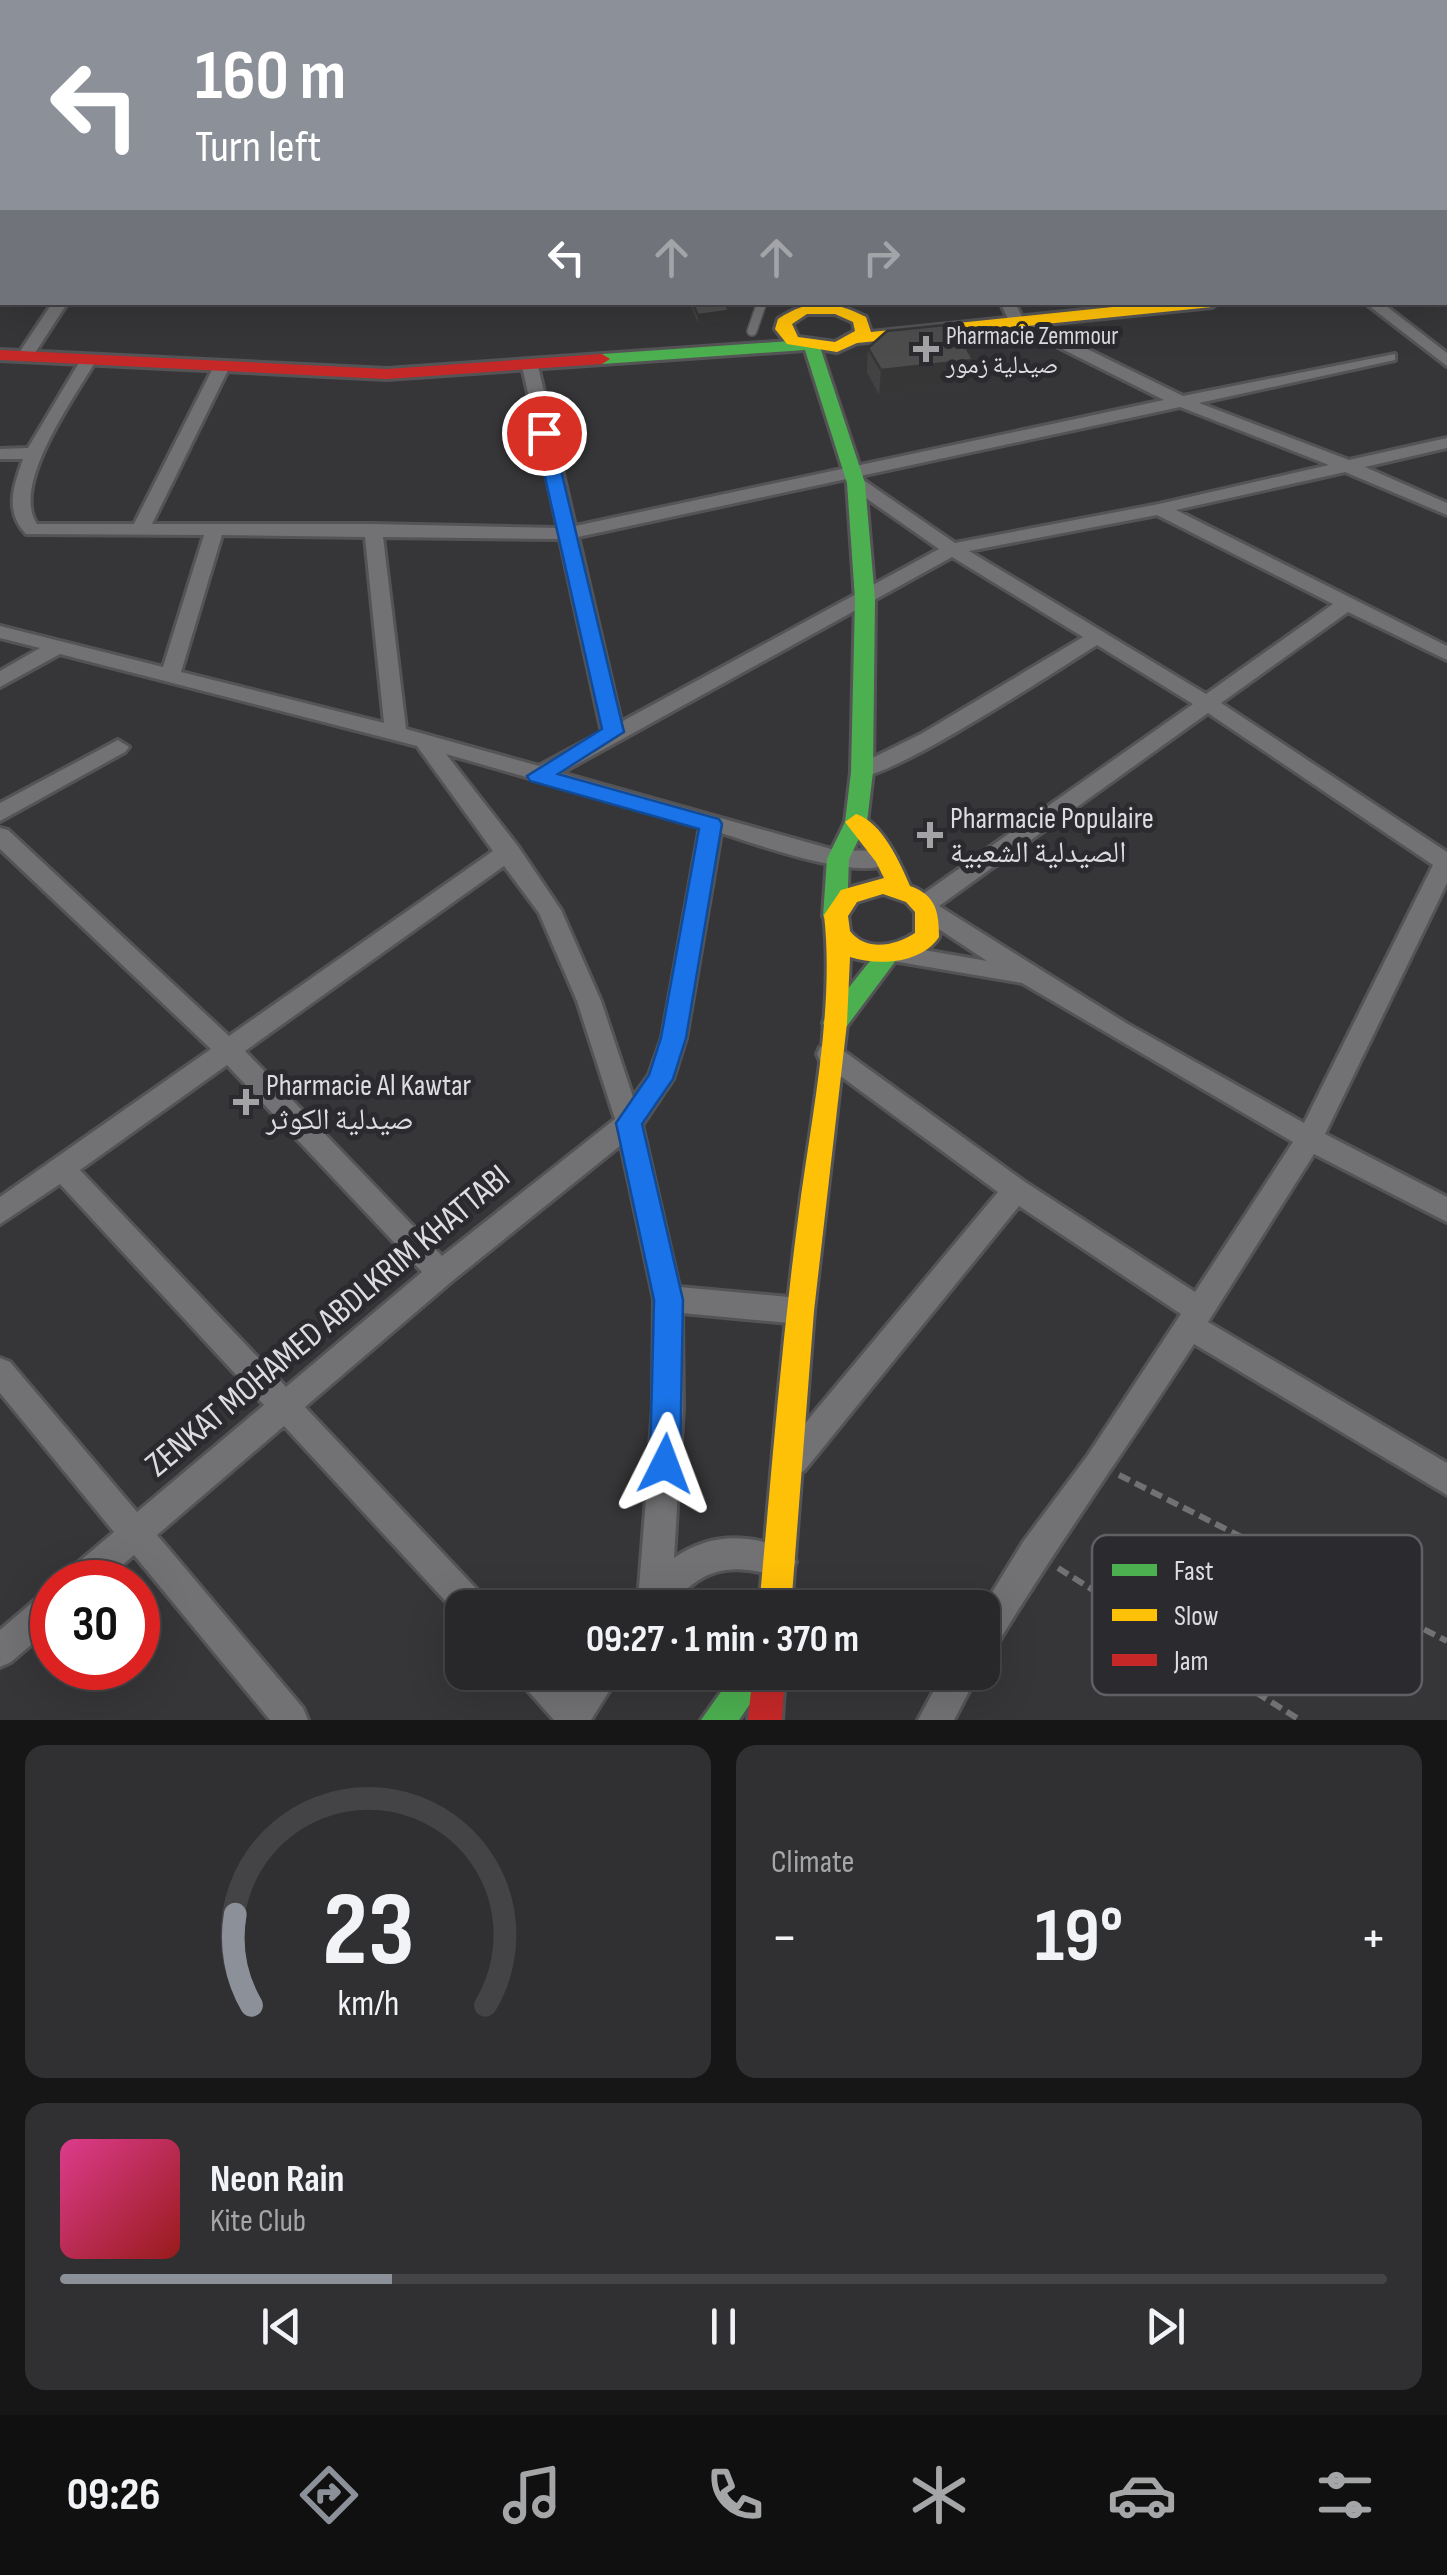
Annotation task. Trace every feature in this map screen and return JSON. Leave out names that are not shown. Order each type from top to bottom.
[{"type":"main road","points":[[674,352],[752,331],[815,307],[1009,314],[1163,305]]},
{"type":"main road","points":[[828,390],[847,343],[864,326],[847,310]]},
{"type":"main road","points":[[777,1590],[800,1311],[834,1022],[838,859],[856,822],[862,772],[865,599],[853,477],[828,390],[808,346],[786,335],[794,312]]},
{"type":"main road","points":[[0,355],[387,374],[847,343],[1009,314]]},
{"type":"main road","points":[[834,1022],[894,956],[927,937],[925,908],[900,889],[886,858],[856,822]]},
{"type":"main road","points":[[837,925],[840,903],[866,888],[900,889]]},
{"type":"main road","points":[[837,925],[867,954],[894,956]]},
{"type":"main road","points":[[718,1720],[742,1690]]},
{"type":"main road","points":[[766,1720],[768,1690]]},
{"type":"street","points":[[25,356],[59,305]]},
{"type":"street","points":[[1374,305],[1447,361]]},
{"type":"street","points":[[1009,314],[1178,401],[1343,464],[1447,510]]},
{"type":"street","points":[[89,359],[34,453],[24,483],[21,516],[24,525],[32,530],[373,528],[565,534],[853,477],[1178,401],[1389,357]]},
{"type":"street","points":[[530,366],[565,534],[613,732]]},
{"type":"street","points":[[140,530],[221,368]]},
{"type":"street","points":[[538,776],[952,549],[1159,509],[1447,442]]},
{"type":"street","points":[[0,454],[34,453]]},
{"type":"street","points":[[853,477],[952,549],[1210,705],[1446,862],[1309,1140],[1000,1610]]},
{"type":"street","points":[[1159,509],[1447,654]]},
{"type":"street","points":[[373,528],[396,733]]},
{"type":"street","points":[[171,672],[215,530]]},
{"type":"street","points":[[1345,605],[925,908],[1030,978],[1309,1140],[1447,1210]]},
{"type":"street","points":[[0,632],[171,672],[838,859],[886,858]]},
{"type":"street","points":[[862,772],[928,739],[1098,636]]},
{"type":"street","points":[[0,680],[59,646]]},
{"type":"street","points":[[426,743],[549,910],[589,1001],[629,1123],[668,1300],[668,1408],[653,1590]]},
{"type":"street","points":[[0,813],[118,747]]},
{"type":"street","name":"ZENKAT MOHAMED ABDLKRIM KHATTABI","points":[[105,1560],[441,1274],[629,1123],[660,1079],[674,1038],[711,824]]},
{"type":"street","points":[[0,836],[228,1051],[441,1274]]},
{"type":"street","points":[[0,1212],[509,852]]},
{"type":"street","points":[[894,956],[1030,978]]},
{"type":"street","points":[[829,1054],[1192,1317],[1447,1480]]},
{"type":"street","points":[[62,1169],[456,1590]]},
{"type":"street","points":[[790,1465],[1016,1190]]},
{"type":"street","points":[[668,1300],[800,1311]]},
{"type":"street","points":[[0,1371],[291,1720]]},
{"type":"street","points":[[663,1590],[679,1570],[711,1554],[746,1551],[780,1562]]},
{"type":"street","points":[[0,1651],[30,1625]]},
{"type":"street","points":[[549,1690],[573,1718],[592,1690]]},
{"type":"street","points":[[936,1720],[953,1690]]},
{"type":"lane","points":[[752,331],[761,305]]},
{"type":"path","points":[[1099,1464],[1238,1535]]},
{"type":"path","points":[[1034,1553],[1092,1589]]},
{"type":"path","points":[[1422,1629],[1447,1642]]},
{"type":"path","points":[[1260,1695],[1300,1720]]},
{"type":"building","points":[[693,305],[726,305],[729,311],[698,315]]},
{"type":"building","points":[[954,324],[973,360],[881,370],[868,348],[887,331]]},
{"type":"traffic: fast","points":[[602,359],[804,345]]},
{"type":"traffic: fast","points":[[812,347],[856,483],[865,599],[862,772],[856,822],[838,859],[835,916]]},
{"type":"traffic: fast","points":[[835,1023],[886,957]]},
{"type":"traffic: fast","points":[[718,1720],[742,1690]]},
{"type":"traffic: slow","points":[[858,338],[1182,305]]},
{"type":"traffic: slow","points":[[804,309],[838,309],[860,320],[863,333],[837,347],[793,341],[783,329],[784,322],[804,309]]},
{"type":"traffic: slow","points":[[856,822],[886,858],[900,889]]},
{"type":"traffic: slow","points":[[883,886],[914,896],[927,910],[927,937],[901,950],[871,954],[857,951],[838,932],[836,915],[849,896],[883,886]]},
{"type":"traffic: slow","points":[[777,1590],[800,1311],[835,1023],[839,934]]},
{"type":"traffic: jam","points":[[0,355],[387,374],[602,359]]},
{"type":"traffic: jam","points":[[765,1720],[768,1690]]},
{"type":"place","name":"Pharmacie Zemmour صيدلية زمور","points":[[926,349]]},
{"type":"place","name":"Pharmacie Populaire الصيدلية الشعبية","points":[[930,835]]},
{"type":"place","name":"Pharmacie Al Kawtar صيدلية الكوثر","points":[[246,1102]]},
{"type":"route","points":[[544,433],[613,732],[538,776],[711,824],[674,1038],[660,1079],[629,1123],[668,1300],[665,1464]]}]
